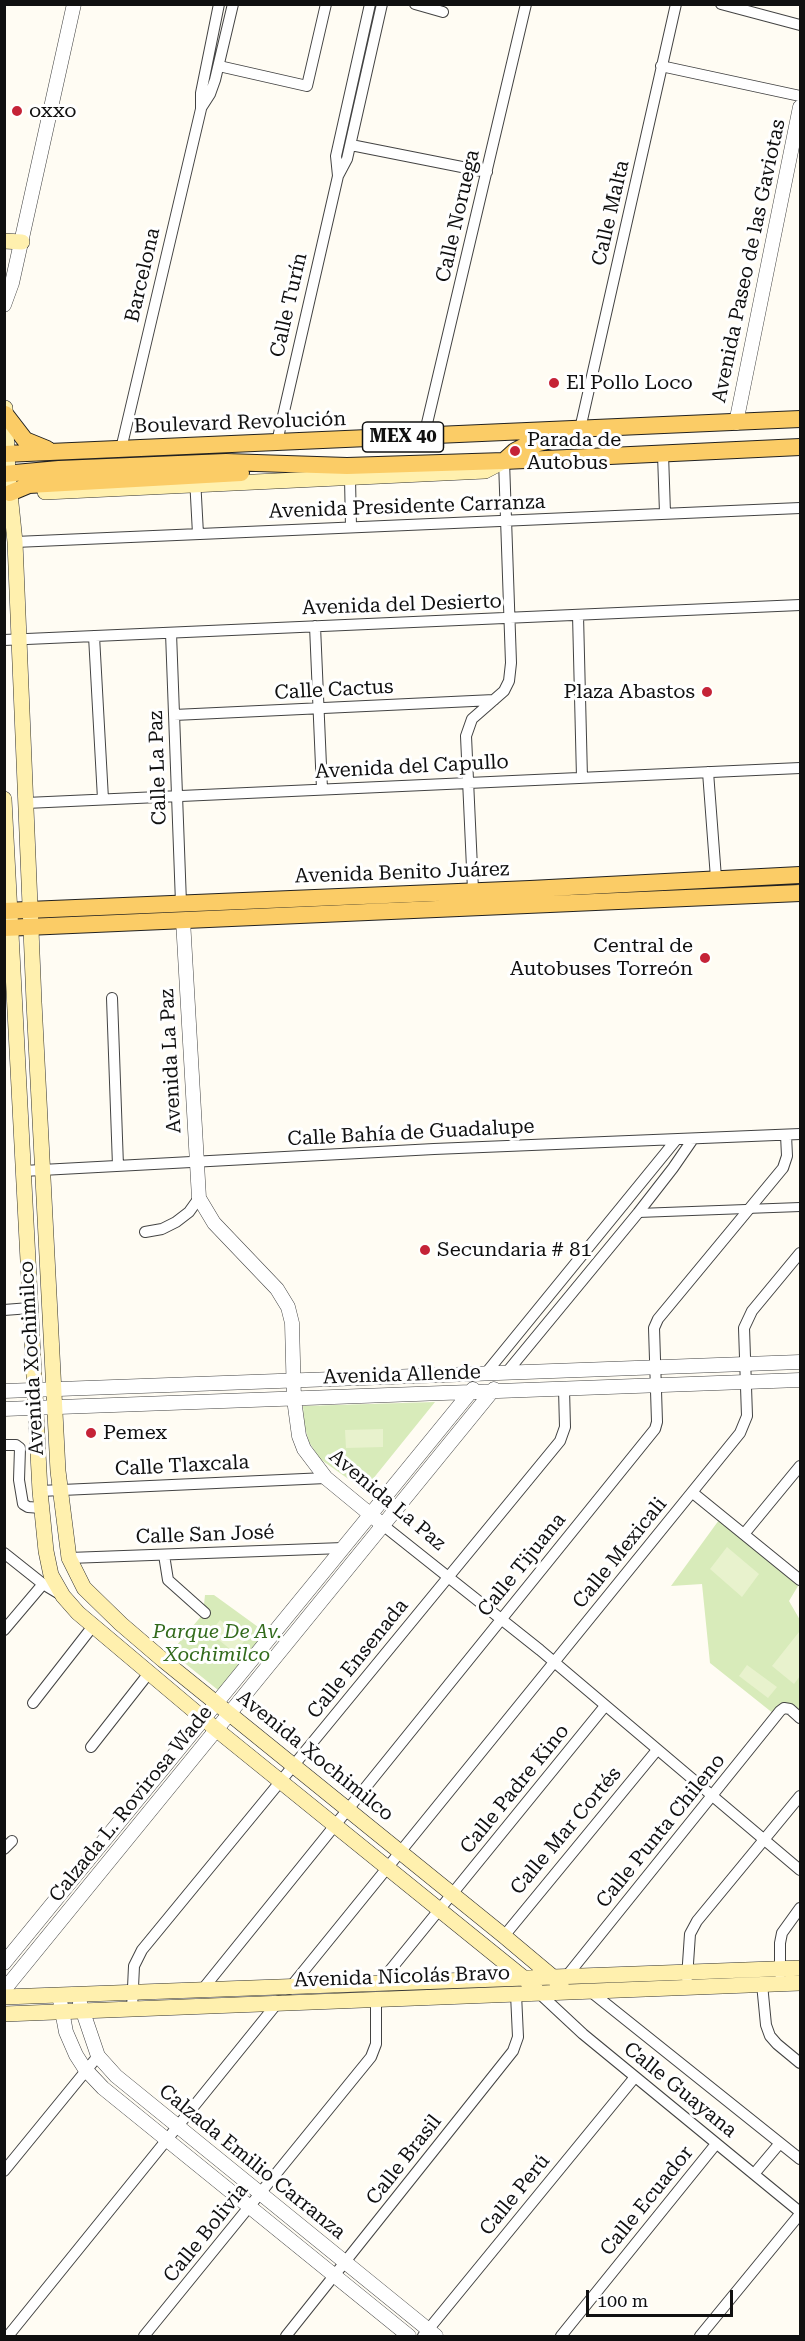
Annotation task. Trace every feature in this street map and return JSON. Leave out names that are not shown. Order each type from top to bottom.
[{"type":"main road","points":[[4,241],[22,242]]},
{"type":"main road","points":[[5,416],[25,440],[56,452]]},
{"type":"main road","name":"Avenida Xochimilco","points":[[5,416],[6,495],[15,542],[12,640],[26,803],[59,1490],[69,1558],[84,1588],[163,1660],[562,1982]]},
{"type":"main road","name":"Boulevard Revolución","points":[[6,454],[801,419]]},
{"type":"main road","points":[[663,454],[679,446],[721,441],[730,435],[736,423]]},
{"type":"main road","points":[[6,495],[29,485],[350,478],[485,471],[524,447],[564,437],[580,429]]},
{"type":"main road","points":[[195,480],[255,472],[286,463],[314,450],[363,438]]},
{"type":"main road","name":"MEX 40","points":[[6,474],[59,469],[183,464],[286,463],[347,466],[801,447]]},
{"type":"main road","name":"Avenida Xochimilco","points":[[4,798],[7,919],[41,1508],[51,1575],[63,1596],[93,1626],[217,1730],[525,1979],[539,1993]]},
{"type":"main road","name":"Avenida Benito Juárez","points":[[378,903],[473,890],[801,875]]},
{"type":"main road","points":[[634,900],[656,891],[699,888],[716,878],[726,896]]},
{"type":"main road","name":"Avenida Benito Juárez","points":[[7,919],[378,903],[634,900],[801,893]]},
{"type":"main road","name":"Avenida Nicolás Bravo","points":[[4,1997],[290,1988],[516,1994],[539,1993],[562,1982],[590,1991],[687,1980],[762,1984],[801,1968]]},
{"type":"main road","name":"Avenida Nicolás Bravo","points":[[4,2014],[277,2003],[525,1979],[562,1982],[780,1976],[801,1983]]},
{"type":"street","points":[[4,305],[12,284],[22,242],[74,4]]},
{"type":"street","name":"Barcelona","points":[[121,449],[201,109],[201,93],[219,4]]},
{"type":"street","name":"Barcelona","points":[[201,109],[210,94],[219,66],[233,4]]},
{"type":"street","points":[[219,66],[307,86],[326,4]]},
{"type":"street","points":[[415,4],[443,12]]},
{"type":"street","name":"Calle Noruega","points":[[424,436],[526,4]]},
{"type":"street","name":"Calle Malta","points":[[580,429],[676,4]]},
{"type":"street","points":[[721,4],[801,25]]},
{"type":"street","points":[[368,5],[382,6]]},
{"type":"street","name":"Calle Turín","points":[[338,176],[336,156],[368,5]]},
{"type":"street","name":"Calle Turín","points":[[277,442],[338,176],[351,145],[382,6]]},
{"type":"street","points":[[661,66],[801,96]]},
{"type":"street","name":"Avenida Paseo de las Gaviotas","points":[[736,423],[801,107]]},
{"type":"street","points":[[351,145],[487,172]]},
{"type":"street","points":[[663,454],[665,513]]},
{"type":"street","points":[[473,890],[466,736],[472,719],[495,700],[509,681],[511,663],[504,461]]},
{"type":"street","points":[[350,478],[351,527]]},
{"type":"street","points":[[195,480],[198,534]]},
{"type":"street","name":"Avenida Presidente Carranza","points":[[15,542],[801,508]]},
{"type":"street","name":"Avenida del Desierto","points":[[12,640],[801,605]]},
{"type":"street","points":[[578,615],[582,778]]},
{"type":"street","points":[[315,626],[322,789]]},
{"type":"street","name":"Calle La Paz","points":[[171,633],[182,911]]},
{"type":"street","points":[[94,636],[104,799]]},
{"type":"street","name":"Calle Cactus","points":[[174,715],[495,700]]},
{"type":"street","name":"Avenida del Capullo","points":[[26,803],[801,768]]},
{"type":"street","points":[[708,772],[716,878]]},
{"type":"street","name":"Avenida La Paz","points":[[182,911],[199,1198],[214,1223],[277,1289],[288,1307],[292,1323],[294,1399],[299,1437],[304,1449],[326,1478],[555,1663],[801,1870]]},
{"type":"street","points":[[112,998],[118,1166]]},
{"type":"street","name":"Calle Bahía de Guadalupe","points":[[23,1171],[434,1149],[801,1134]]},
{"type":"street","name":"Calle Tijuana","points":[[202,1990],[655,1429],[657,1422],[654,1328],[658,1319],[751,1209],[786,1163],[788,1156],[786,1135]]},
{"type":"street","name":"Calzada L. Rovirosa Wade","points":[[4,1990],[638,1213],[693,1139]]},
{"type":"street","name":"Calzada L. Rovirosa Wade","points":[[7,1955],[218,1704],[676,1140]]},
{"type":"street","points":[[146,1232],[162,1229],[176,1222],[189,1212],[199,1198]]},
{"type":"street","points":[[638,1213],[801,1208]]},
{"type":"street","name":"Calle Mexicali","points":[[8,2337],[693,1493],[745,1425],[747,1416],[744,1328],[747,1319],[801,1253]]},
{"type":"street","points":[[4,1310],[30,1308]]},
{"type":"street","name":"Avenida Allende","points":[[4,1391],[801,1362]]},
{"type":"street","name":"Avenida Allende","points":[[4,1409],[801,1380]]},
{"type":"street","name":"Calle Ensenada","points":[[132,2009],[134,1966],[142,1950],[560,1441],[566,1427],[564,1389]]},
{"type":"street","points":[[4,1445],[16,1445],[20,1448],[19,1480],[23,1504],[28,1507],[41,1508]]},
{"type":"street","points":[[744,1534],[801,1466]]},
{"type":"street","name":"Calle Tlaxcala","points":[[40,1491],[326,1478]]},
{"type":"street","points":[[693,1493],[801,1580]]},
{"type":"street","name":"Calle San José","points":[[69,1558],[343,1548]]},
{"type":"street","points":[[4,1553],[42,1584],[63,1596]]},
{"type":"street","points":[[164,1555],[168,1580],[205,1612]]},
{"type":"street","points":[[4,1630],[42,1584]]},
{"type":"street","points":[[33,1703],[93,1626]]},
{"type":"street","points":[[91,1748],[149,1673]]},
{"type":"street","name":"Calle Padre Kino","points":[[453,1895],[605,1706]]},
{"type":"street","name":"Calle Punta Chileno","points":[[562,1982],[784,1708],[790,1709],[801,1718]]},
{"type":"street","name":"Calle Mar Cortés","points":[[504,1936],[657,1750]]},
{"type":"street","points":[[687,1980],[690,1934],[697,1921],[801,1796]]},
{"type":"street","points":[[377,1992],[453,1895]]},
{"type":"street","points":[[780,1976],[782,1933],[801,1908]]},
{"type":"street","points":[[7,1955],[21,1969]]},
{"type":"street","points":[[762,1984],[765,2025],[770,2036],[801,2063]]},
{"type":"street","name":"Calle Guayana","points":[[590,1991],[801,2159]]},
{"type":"street","name":"Calle Bolivia","points":[[144,2337],[371,2057],[376,2044],[377,1992]]},
{"type":"street","name":"Calle Guayana","points":[[539,1993],[582,2034],[801,2213]]},
{"type":"street","name":"Calzada Emilio Carranza","points":[[78,1994],[98,2056],[116,2076],[346,2263],[429,2334]]},
{"type":"street","name":"Calle Brasil","points":[[286,2337],[513,2051],[518,2037],[516,1994]]},
{"type":"street","name":"Calzada Emilio Carranza","points":[[59,1995],[61,2012],[73,2047],[85,2069],[118,2102],[251,2207],[409,2337]]},
{"type":"street","points":[[4,2171],[85,2069],[98,2056]]},
{"type":"street","name":"Calle Perú","points":[[429,2334],[635,2077]]},
{"type":"street","points":[[754,2174],[780,2142]]},
{"type":"street","name":"Calle Ecuador","points":[[561,2337],[717,2144]]},
{"type":"street","points":[[700,2337],[801,2213]]},
{"type":"green space","points":[[435,1402],[364,1490],[320,1459],[309,1442],[304,1424],[303,1406]]},
{"type":"green space","points":[[383,1429],[383,1447],[346,1448],[345,1430]]},
{"type":"green space","points":[[719,1520],[798,1586],[789,1601],[800,1620],[800,1715],[785,1703],[774,1714],[710,1663],[702,1584],[671,1586]]},
{"type":"green space","points":[[727,1547],[759,1574],[742,1597],[710,1569]]},
{"type":"green space","name":"Parque De Av. Xochimilco","points":[[205,1595],[214,1595],[265,1632],[218,1690],[171,1652],[203,1614]]},
{"type":"green space","points":[[220,1620],[245,1640],[235,1653],[210,1633]]},
{"type":"green space","points":[[799,1632],[800,1676],[794,1684],[772,1666]]},
{"type":"green space","points":[[747,1665],[777,1687],[768,1698],[739,1676]]},
{"type":"place","name":"oxxo","points":[[17,111]]},
{"type":"place","name":"El Pollo Loco","points":[[554,383]]},
{"type":"place","name":"Parada de Autobus","points":[[515,451]]},
{"type":"place","name":"Plaza Abastos","points":[[707,692]]},
{"type":"place","name":"Central de Autobuses Torreón","points":[[705,958]]},
{"type":"place","name":"Secundaria # 81","points":[[425,1250]]},
{"type":"place","name":"Pemex","points":[[91,1433]]}]
